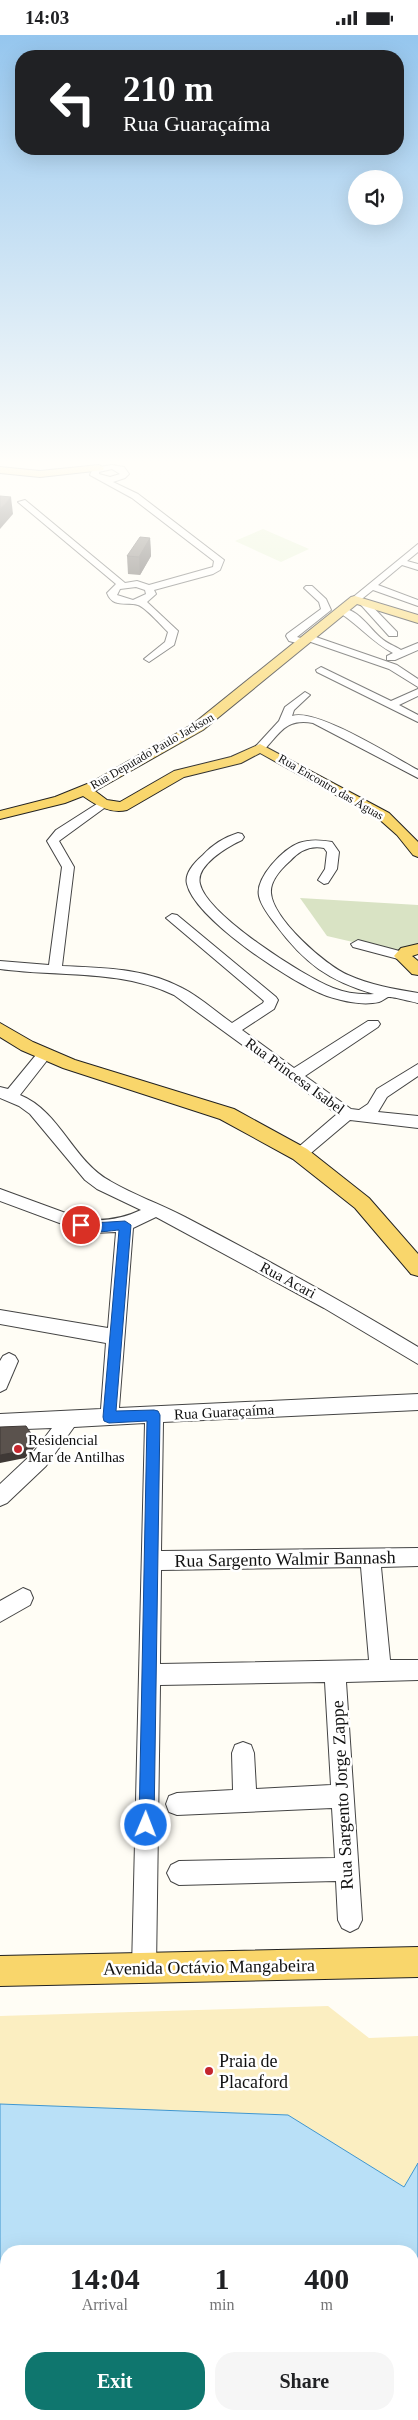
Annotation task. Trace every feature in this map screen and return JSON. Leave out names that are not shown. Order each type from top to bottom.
[{"type":"main road","name":"Rua Deputado Paulo Jackson","points":[[0,815],[60,800],[93,796],[109,778],[203,723],[343,611],[359,602]]},
{"type":"main road","points":[[359,602],[390,609],[418,619]]},
{"type":"main road","points":[[93,796],[116,807],[128,805],[179,774],[236,760],[260,748]]},
{"type":"main road","name":"Rua Encontro das Águas","points":[[260,748],[384,816],[402,832],[418,852]]},
{"type":"main road","points":[[418,949],[407,952],[402,956],[418,970]]},
{"type":"main road","points":[[0,1029],[45,1055],[227,1114],[300,1154],[342,1185],[362,1203],[418,1268]]},
{"type":"main road","name":"Avenida Octávio Mangabeira","points":[[0,1971],[418,1962]]},
{"type":"street","points":[[108,573],[122,585]]},
{"type":"street","points":[[149,588],[151,594],[149,597],[140,601],[127,602],[116,599],[112,593],[122,585],[136,584],[149,588],[205,573]]},
{"type":"street","points":[[387,573],[372,586],[359,602],[393,634]]},
{"type":"street","points":[[372,586],[418,603]]},
{"type":"street","points":[[309,588],[323,601],[326,610],[291,636],[293,639],[306,640],[379,661],[399,670],[418,684]]},
{"type":"street","points":[[140,601],[173,631],[170,643],[149,659]]},
{"type":"street","points":[[343,611],[359,621],[378,641],[412,652]]},
{"type":"street","points":[[379,661],[412,652]]},
{"type":"street","points":[[320,670],[418,719]]},
{"type":"street","points":[[391,705],[418,692]]},
{"type":"street","points":[[260,748],[284,722],[289,709],[304,695]]},
{"type":"street","points":[[284,722],[299,717],[316,720],[418,775]]},
{"type":"street","points":[[55,971],[68,867],[53,841],[93,796]]},
{"type":"street","points":[[238,837],[223,843],[194,871],[193,882],[200,899],[228,925],[277,962],[309,983],[339,994],[363,998],[375,999],[387,993]]},
{"type":"street","points":[[324,880],[332,864],[332,848],[323,843],[302,845],[289,853],[276,868],[266,885],[266,898],[297,944],[316,963],[340,978],[387,993],[418,998]]},
{"type":"street","name":"Rua Princesa Isabel","points":[[172,918],[270,997],[271,1003],[269,1005],[232,1030]]},
{"type":"street","points":[[358,944],[402,956]]},
{"type":"street","name":"Rua Princesa Isabel","points":[[0,965],[55,971],[126,975],[155,980],[174,989],[354,1116],[418,1122]]},
{"type":"street","points":[[295,1075],[373,1024]]},
{"type":"street","points":[[5,1094],[45,1055]]},
{"type":"street","name":"Rua Princesa Isabel","points":[[354,1116],[373,1108],[382,1093],[418,1069]]},
{"type":"street","name":"Rua Acari","points":[[5,1094],[35,1110],[91,1176],[118,1194],[330,1303],[418,1356]]},
{"type":"street","points":[[300,1154],[354,1116]]},
{"type":"street","points":[[0,1195],[81,1225],[93,1227],[125,1225],[154,1211]]},
{"type":"street","points":[[109,1417],[125,1225]]},
{"type":"street","points":[[0,1317],[115,1337]]},
{"type":"street","points":[[0,1383],[10,1361]]},
{"type":"street","name":"Rua Guaraçaíma","points":[[0,1422],[418,1402]]},
{"type":"street","points":[[144,1968],[151,1675],[154,1415]]},
{"type":"street","points":[[0,1497],[39,1460],[70,1419]]},
{"type":"street","name":"Rua Sargento Walmir Bannash","points":[[151,1561],[418,1557]]},
{"type":"street","points":[[370,1558],[380,1670]]},
{"type":"street","points":[[0,1611],[24,1598]]},
{"type":"street","points":[[151,1675],[334,1670],[418,1670]]},
{"type":"street","name":"Rua Sargento Jorge Zappe","points":[[334,1670],[350,1920]]},
{"type":"street","points":[[244,1753],[244,1801]]},
{"type":"street","points":[[177,1804],[342,1796]]},
{"type":"street","points":[[179,1873],[346,1869]]},
{"type":"sand","name":"Praia de Placaford","points":[[328,2006],[369,2038],[418,2036],[418,2163],[404,2187],[287,2115],[0,2104],[0,2016]]},
{"type":"green space","points":[[300,898],[418,905],[418,947],[396,952],[327,936]]},
{"type":"water","points":[[0,2104],[288,2115],[404,2187],[418,2163],[418,2245],[0,2245]]},
{"type":"building","name":"Residencial Mar de Antilhas","points":[[26,1426],[34,1438],[23,1451],[0,1455],[0,1427]]},
{"type":"place","name":"Residencial Mar de Antilhas","points":[[18,1449]]},
{"type":"place","name":"Praia de Placaford","points":[[209,2071]]},
{"type":"route","points":[[81,1225],[105,1227],[125,1225],[109,1417],[154,1415],[151,1675],[146,1825]]}]
